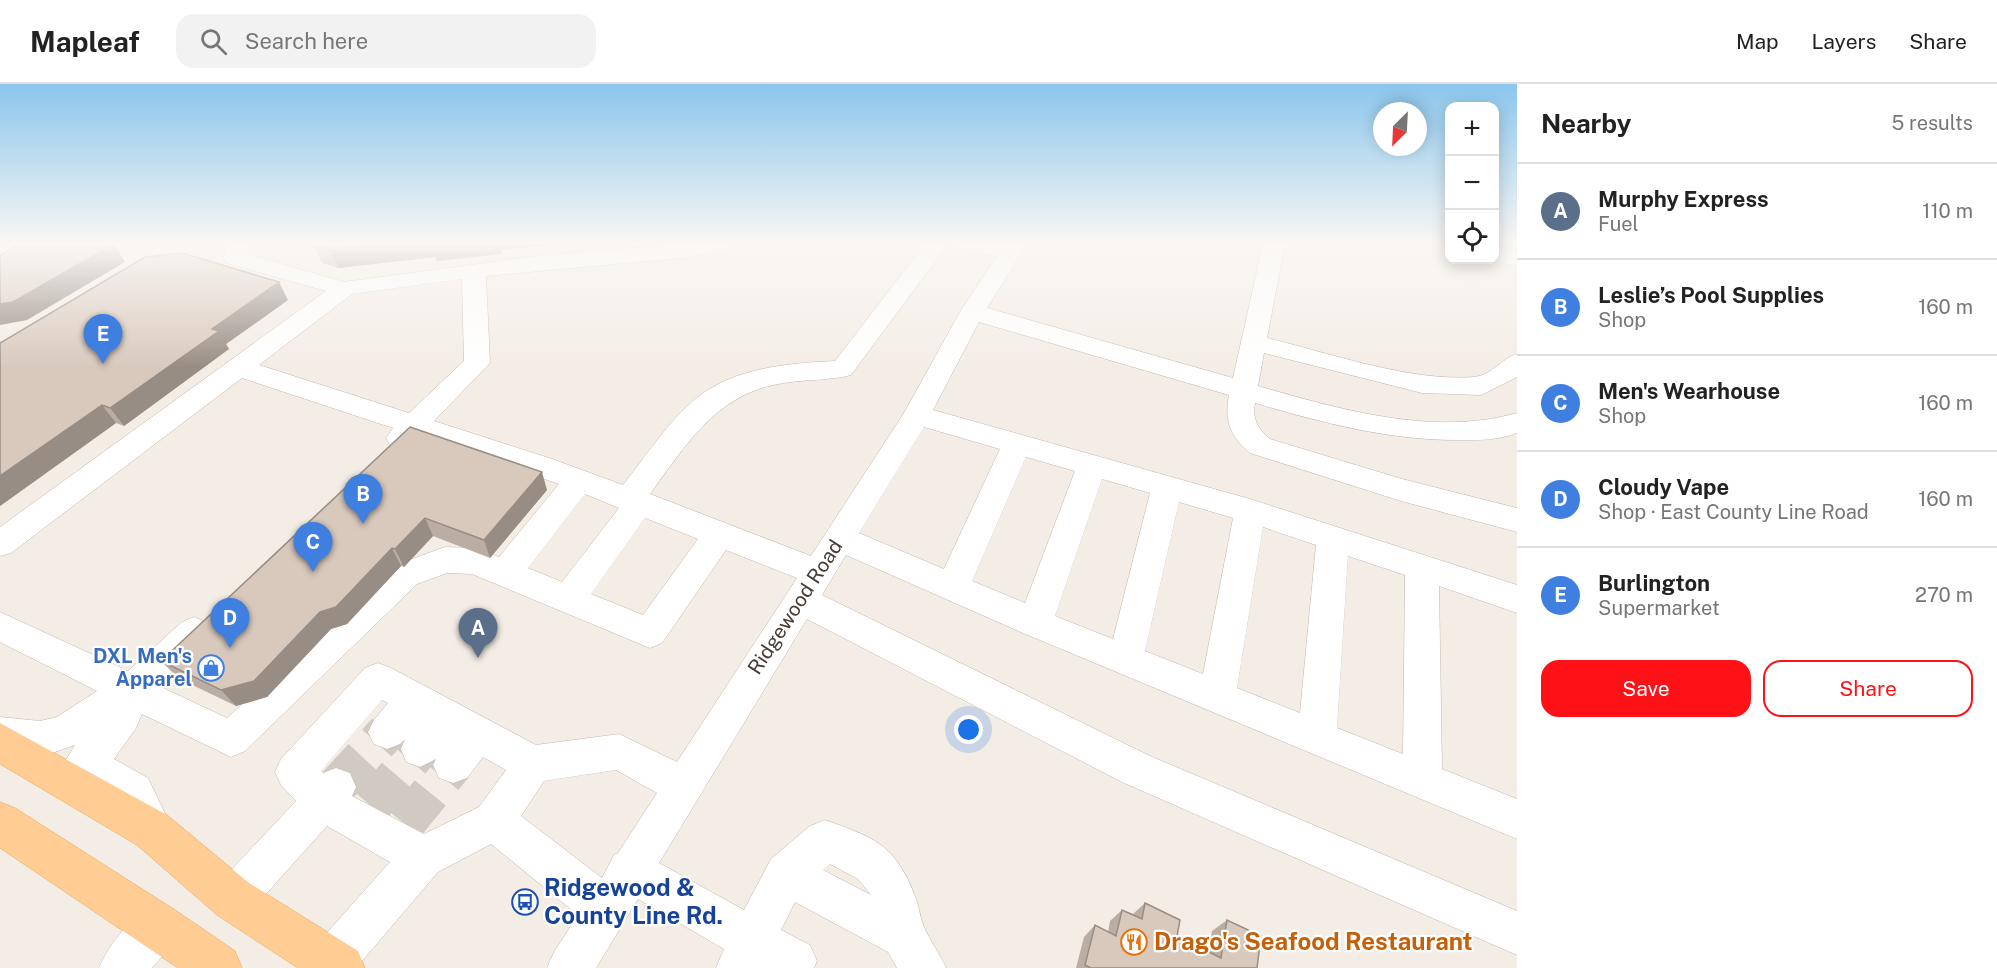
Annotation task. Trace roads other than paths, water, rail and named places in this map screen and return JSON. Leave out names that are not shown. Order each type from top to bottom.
[{"type":"main road","points":[[0,742],[152,830],[233,899],[336,965]]},
{"type":"main road","points":[[0,823],[159,926],[218,968]]},
{"type":"street","points":[[331,285],[344,289]]},
{"type":"street","points":[[0,544],[344,289],[359,285]]},
{"type":"street","points":[[379,457],[477,363],[474,285]]},
{"type":"street","points":[[568,599],[635,500],[702,409],[716,397],[757,381],[792,373],[842,369],[906,285]]},
{"type":"street","name":"Ridgewood Road","points":[[570,968],[629,870],[917,415],[972,312],[989,285]]},
{"type":"street","points":[[1265,285],[1239,413],[1244,429],[1260,446],[1401,490],[1517,520]]},
{"type":"street","points":[[972,312],[1329,415],[1424,431],[1514,429]]},
{"type":"street","points":[[1252,342],[1422,384],[1481,386],[1515,368]]},
{"type":"street","points":[[237,367],[580,480],[720,533],[1136,769],[1517,933]]},
{"type":"street","points":[[917,415],[1250,511],[1422,567],[1516,608]]},
{"type":"street","points":[[952,587],[1017,444]]},
{"type":"street","points":[[1035,623],[1092,465]]},
{"type":"street","points":[[505,573],[580,480]]},
{"type":"street","points":[[1125,660],[1167,487]]},
{"type":"street","points":[[1217,698],[1250,511]]},
{"type":"street","points":[[0,626],[127,696],[231,739],[405,575],[445,560],[474,561],[650,633],[720,533]]},
{"type":"street","points":[[839,538],[1035,623],[1517,819]]},
{"type":"street","points":[[1317,738],[1333,538]]},
{"type":"street","points":[[1422,567],[1422,781]]},
{"type":"street","points":[[0,735],[40,739],[67,731],[104,705],[127,696],[218,610]]},
{"type":"street","points":[[373,820],[295,772],[378,679],[533,764],[619,752],[682,786]]},
{"type":"street","points":[[127,696],[123,716],[99,749],[84,763],[134,792],[152,830]]},
{"type":"street","points":[[387,732],[447,717]]},
{"type":"street","points":[[420,749],[447,717]]},
{"type":"street","points":[[447,717],[453,765]]},
{"type":"street","points":[[494,821],[533,764]]},
{"type":"street","points":[[336,965],[373,820]]},
{"type":"street","points":[[233,899],[373,820],[494,821],[607,910]]},
{"type":"street","points":[[629,870],[746,954],[794,961]]},
{"type":"street","points":[[746,954],[786,874],[914,952]]},
{"type":"street","points":[[122,968],[159,926]]},
{"type":"tunnel","points":[[336,787],[387,732]]},
{"type":"tunnel","points":[[371,806],[420,749]]},
{"type":"tunnel","points":[[405,824],[453,765]]},
{"type":"place","name":"Burlington","points":[[103,364]]},
{"type":"place","name":"Leslie’s Pool Supplies","points":[[363,524]]},
{"type":"place","name":"Men's Wearhouse","points":[[313,572]]},
{"type":"place","name":"Cloudy Vape","points":[[230,648]]},
{"type":"place","name":"Murphy Express","points":[[478,658]]},
{"type":"place","name":"DXL Men's Apparel","points":[[211,668]]},
{"type":"place","name":"Ridgewood & County Line Rd.","points":[[525,902]]},
{"type":"place","name":"Drago's Seafood Restaurant","points":[[1134,942]]}]
